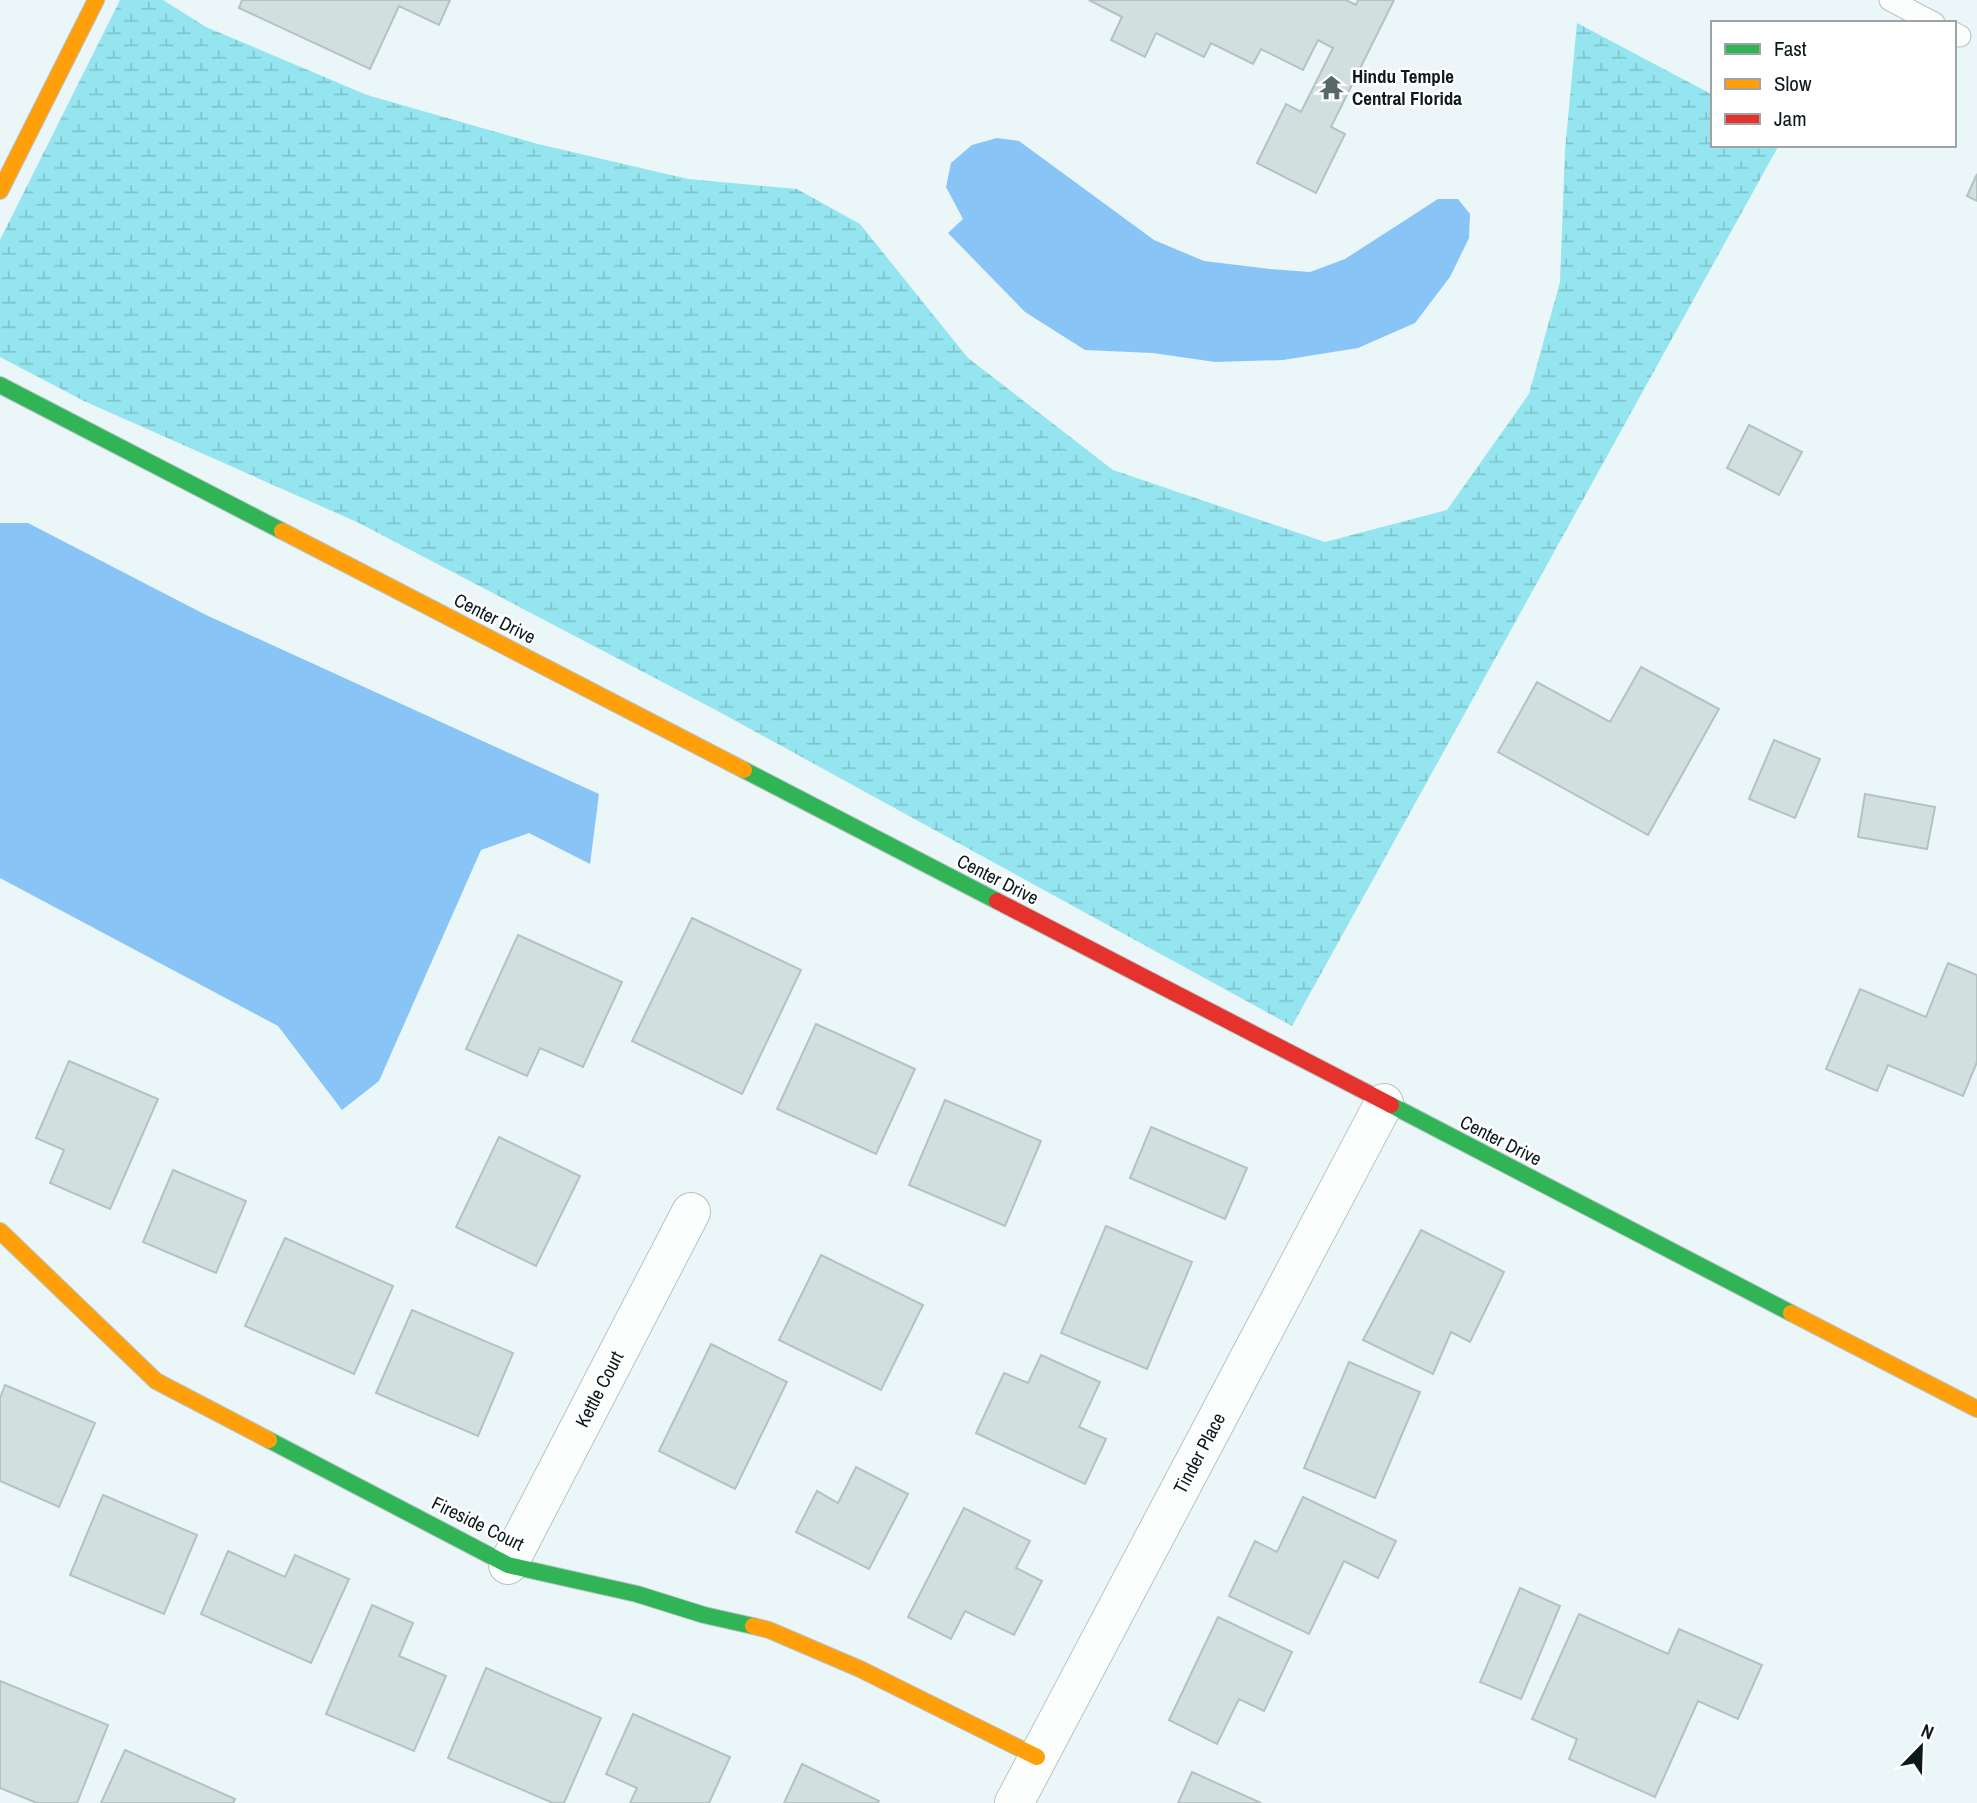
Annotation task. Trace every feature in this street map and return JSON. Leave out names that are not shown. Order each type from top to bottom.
[{"type":"street","points":[[0,191],[96,0]]},
{"type":"street","name":"Center Drive","points":[[0,384],[1977,1409]]},
{"type":"street","name":"Tinder Place","points":[[1014,1803],[1384,1103]]},
{"type":"street","name":"Kettle Court","points":[[508,1565],[691,1212]]},
{"type":"street","name":"Fireside Court","points":[[0,1231],[156,1381],[508,1565],[637,1594],[704,1615],[769,1630],[860,1669],[1037,1757]]},
{"type":"lane","points":[[1890,0],[1930,21]]},
{"type":"green space","points":[[120,0],[163,0],[206,27],[367,95],[538,144],[688,179],[797,189],[860,224],[968,358],[1113,470],[1325,542],[1447,510],[1529,394],[1560,282],[1565,150],[1577,23],[1711,94],[1711,147],[1778,147],[1292,1026],[714,709],[359,523],[84,401],[0,357],[0,240]]},
{"type":"shaded area","points":[[997,138],[1019,141],[1154,240],[1204,261],[1310,272],[1345,259],[1438,199],[1458,199],[1470,214],[1469,238],[1450,277],[1415,323],[1358,348],[1283,360],[1215,362],[1153,353],[1085,350],[1025,312],[948,233],[963,219],[946,187],[951,163],[972,145]]},
{"type":"shaded area","points":[[0,523],[28,523],[206,615],[599,794],[590,864],[529,833],[481,850],[379,1081],[342,1110],[278,1026],[0,878]]},
{"type":"building","points":[[242,0],[450,0],[439,25],[399,6],[370,69],[239,8]]},
{"type":"building","name":"Hindu Temple Central Florida","points":[[1089,0],[1346,0],[1356,5],[1358,0],[1394,0],[1331,127],[1345,134],[1316,193],[1257,163],[1286,104],[1301,112],[1333,48],[1318,40],[1303,70],[1261,49],[1253,64],[1211,43],[1204,57],[1156,33],[1145,57],[1111,40],[1122,17]]},
{"type":"building","points":[[1977,174],[1977,201],[1967,196]]},
{"type":"building","points":[[1749,425],[1802,452],[1779,495],[1727,468]]},
{"type":"building","points":[[1641,667],[1719,709],[1648,835],[1498,752],[1537,682],[1610,722]]},
{"type":"building","points":[[1774,740],[1820,759],[1795,818],[1749,799]]},
{"type":"building","points":[[1865,794],[1935,807],[1927,849],[1858,837]]},
{"type":"building","points":[[692,918],[801,970],[742,1094],[632,1041]]},
{"type":"building","points":[[518,935],[622,982],[583,1067],[540,1048],[527,1076],[466,1049]]},
{"type":"building","points":[[1948,963],[1977,975],[1977,1062],[1963,1096],[1888,1065],[1877,1091],[1826,1069],[1860,989],[1926,1017]]},
{"type":"building","points":[[816,1024],[915,1069],[876,1154],[777,1109]]},
{"type":"building","points":[[69,1061],[158,1099],[110,1209],[50,1183],[64,1150],[36,1138]]},
{"type":"building","points":[[945,1100],[1041,1141],[1005,1226],[909,1185]]},
{"type":"building","points":[[1151,1127],[1247,1168],[1225,1219],[1130,1178]]},
{"type":"building","points":[[499,1137],[580,1176],[536,1266],[456,1227]]},
{"type":"building","points":[[173,1170],[246,1201],[216,1273],[143,1242]]},
{"type":"building","points":[[1106,1226],[1192,1262],[1147,1369],[1061,1333]]},
{"type":"building","points":[[1421,1230],[1504,1272],[1470,1342],[1451,1332],[1433,1374],[1363,1340]]},
{"type":"building","points":[[285,1238],[393,1286],[354,1374],[245,1326]]},
{"type":"building","points":[[821,1255],[923,1305],[881,1390],[779,1340]]},
{"type":"building","points":[[412,1310],[513,1353],[478,1436],[376,1393]]},
{"type":"building","points":[[711,1344],[787,1382],[735,1489],[659,1451]]},
{"type":"building","points":[[1041,1355],[1100,1382],[1079,1427],[1106,1439],[1085,1484],[976,1433],[1004,1373],[1028,1383]]},
{"type":"building","points":[[1349,1362],[1420,1392],[1375,1498],[1304,1468]]},
{"type":"building","points":[[5,1385],[95,1423],[59,1507],[0,1481],[0,1398]]},
{"type":"building","points":[[856,1467],[908,1494],[869,1569],[796,1532],[817,1491],[838,1503]]},
{"type":"building","points":[[103,1495],[197,1535],[164,1614],[70,1575]]},
{"type":"building","points":[[1303,1497],[1396,1541],[1378,1578],[1344,1561],[1309,1634],[1229,1596],[1255,1541],[1277,1552]]},
{"type":"building","points":[[964,1508],[1030,1541],[1016,1568],[1042,1581],[1014,1635],[965,1611],[951,1639],[908,1617]]},
{"type":"building","points":[[228,1551],[285,1577],[295,1555],[349,1579],[311,1663],[201,1614]]},
{"type":"building","points":[[1520,1588],[1560,1606],[1521,1699],[1480,1682]]},
{"type":"building","points":[[372,1605],[413,1623],[399,1656],[446,1676],[414,1751],[326,1714]]},
{"type":"building","points":[[1579,1614],[1668,1654],[1679,1629],[1762,1665],[1738,1719],[1698,1701],[1655,1797],[1569,1759],[1577,1739],[1532,1719]]},
{"type":"building","points":[[1218,1617],[1292,1652],[1264,1711],[1239,1699],[1217,1744],[1169,1720]]},
{"type":"building","points":[[486,1668],[601,1718],[564,1803],[553,1803],[448,1758]]},
{"type":"building","points":[[0,1681],[108,1725],[77,1803],[37,1803],[0,1788]]},
{"type":"building","points":[[633,1714],[730,1757],[709,1803],[630,1803],[637,1788],[606,1774]]},
{"type":"building","points":[[125,1750],[235,1799],[233,1803],[101,1803]]},
{"type":"building","points":[[802,1764],[879,1801],[784,1803]]},
{"type":"building","points":[[1192,1772],[1261,1803],[1178,1803]]},
{"type":"traffic: fast","points":[[0,385],[282,531]]},
{"type":"traffic: fast","points":[[744,770],[997,901]]},
{"type":"traffic: fast","points":[[1391,1105],[1791,1313]]},
{"type":"traffic: fast","points":[[269,1440],[508,1565],[637,1594],[704,1615],[753,1626]]},
{"type":"traffic: slow","points":[[0,191],[96,0]]},
{"type":"traffic: slow","points":[[282,531],[744,770]]},
{"type":"traffic: slow","points":[[0,1231],[156,1381],[269,1440]]},
{"type":"traffic: slow","points":[[1791,1313],[1977,1409]]},
{"type":"traffic: slow","points":[[753,1626],[769,1630],[860,1669],[1037,1757]]},
{"type":"traffic: jam","points":[[997,901],[1391,1105]]},
{"type":"place","name":"Hindu Temple Central Florida","points":[[1332,87]]}]
